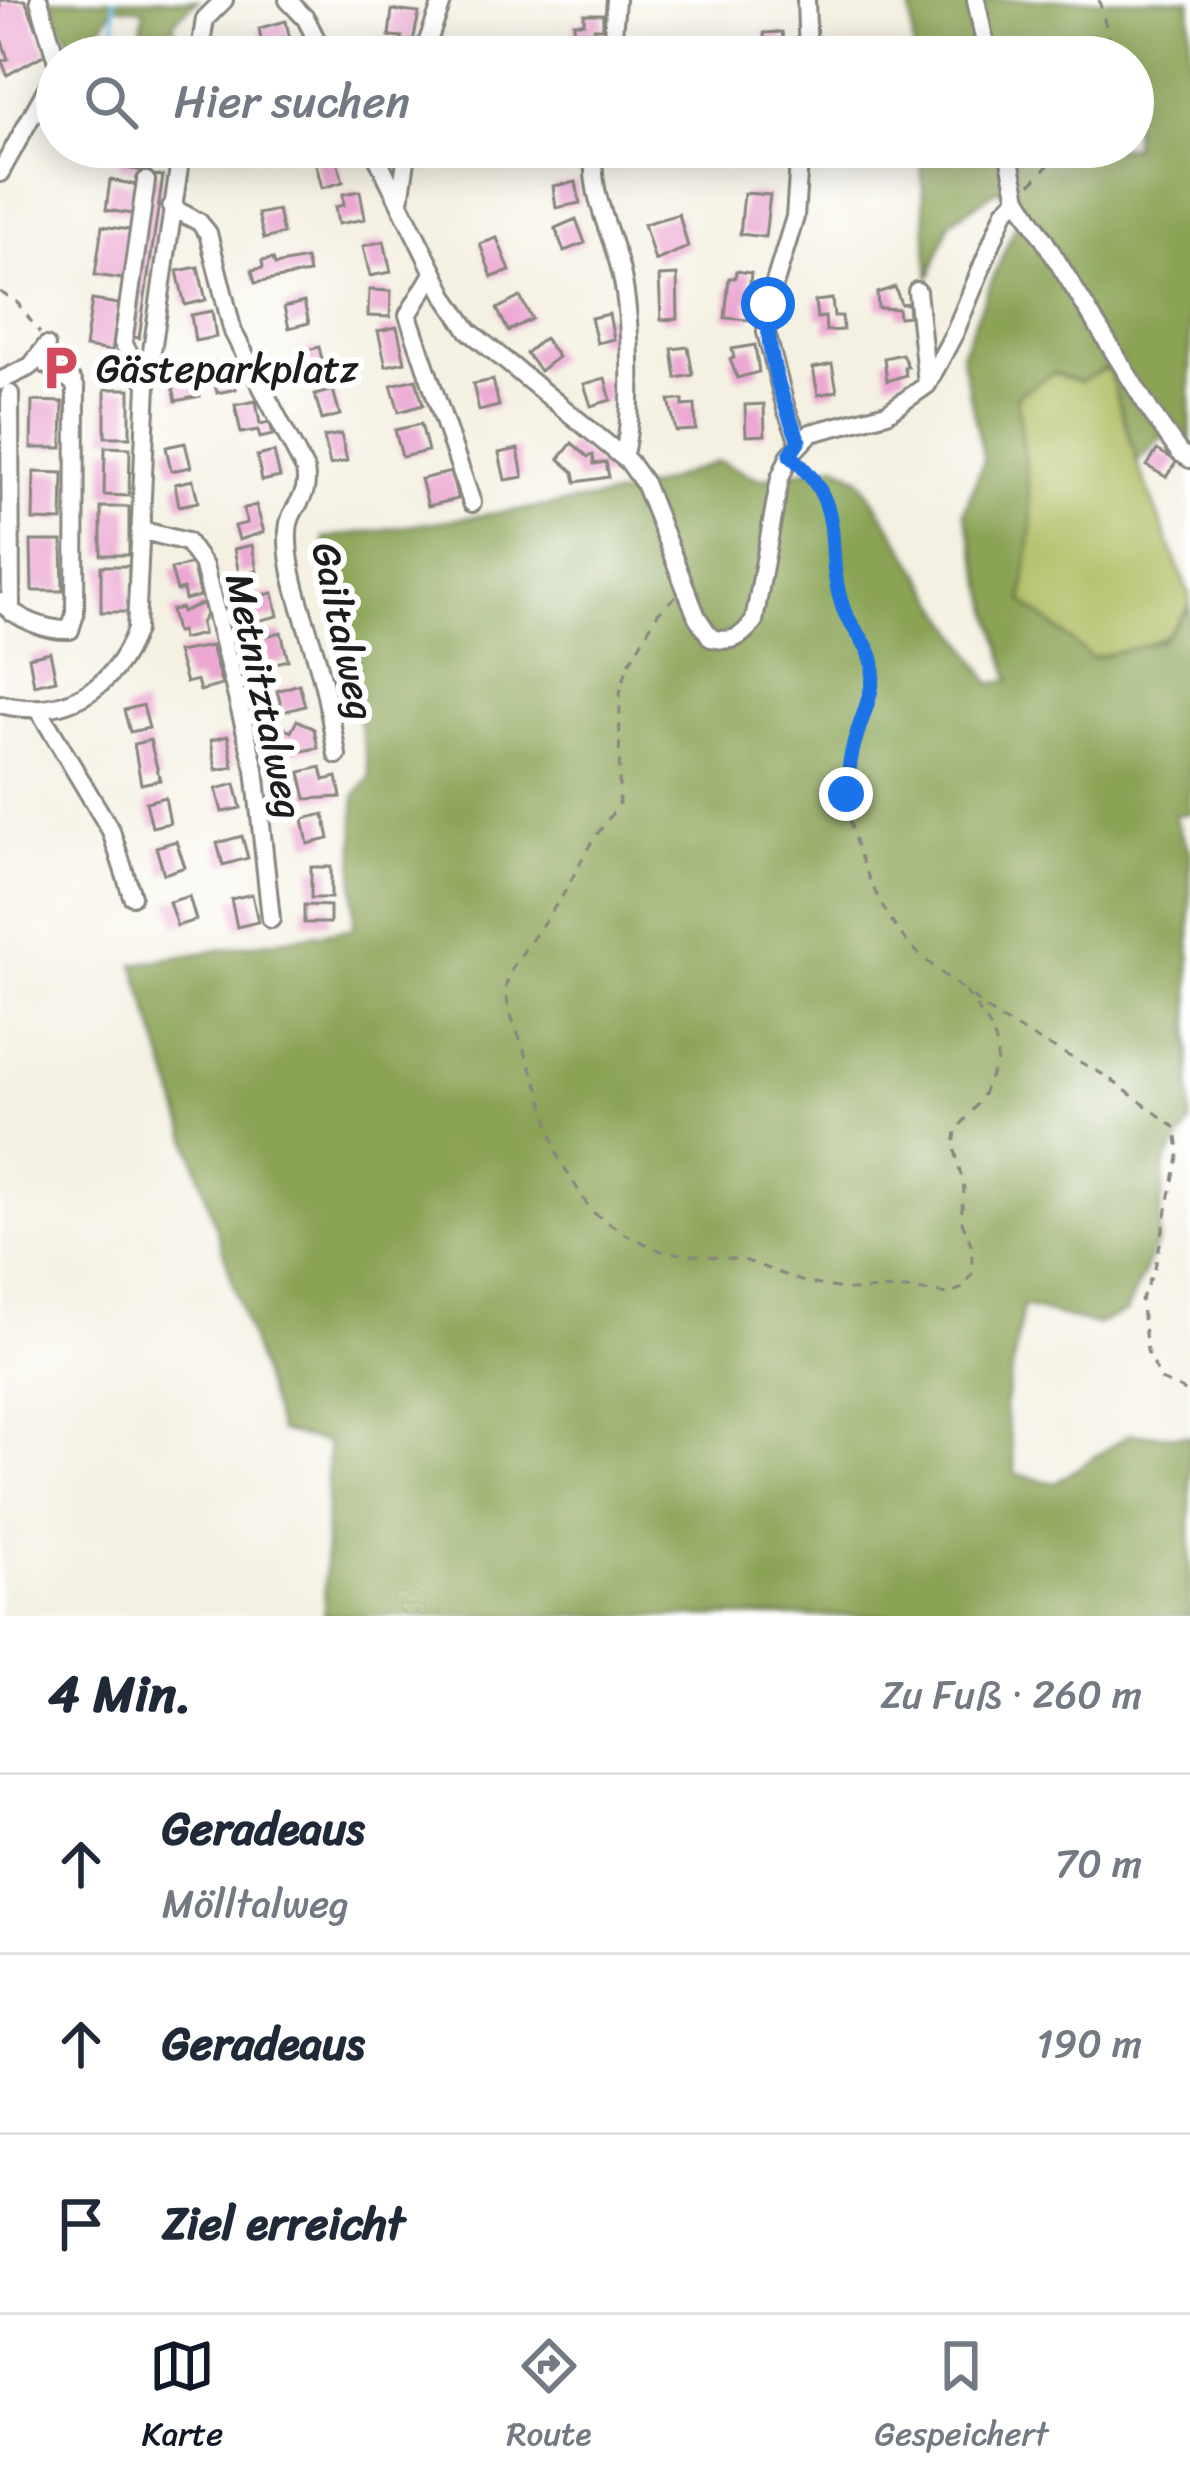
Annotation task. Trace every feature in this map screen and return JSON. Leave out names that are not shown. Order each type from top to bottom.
[{"type":"street","points":[[39,0],[49,36]]},
{"type":"street","points":[[203,36],[206,19],[224,0]]},
{"type":"street","points":[[288,0],[315,36]]},
{"type":"street","points":[[430,36],[443,0]]},
{"type":"street","points":[[613,36],[616,0]]},
{"type":"street","points":[[806,0],[807,36]]},
{"type":"street","points":[[976,0],[984,36]]},
{"type":"street","points":[[0,173],[36,110]]},
{"type":"street","points":[[0,704],[39,710],[74,703],[95,691],[127,655],[140,608],[147,385],[178,168]]},
{"type":"street","points":[[383,168],[469,331],[623,457],[644,483],[710,638],[727,641],[743,636],[754,621],[780,478],[795,448],[825,428],[887,413],[927,385],[955,332],[1005,211],[1018,198]]},
{"type":"street","points":[[400,202],[405,168]]},
{"type":"street","points":[[595,168],[596,191],[624,284],[629,436],[623,457]]},
{"type":"street","points":[[795,448],[766,332],[768,304],[795,218],[799,168]]},
{"type":"street","points":[[1012,168],[1018,198],[1151,412],[1179,452],[1190,459]]},
{"type":"street","points":[[146,182],[123,343],[147,385]]},
{"type":"street","name":"Gailtalweg","points":[[171,207],[199,222],[208,233],[232,332],[305,470],[305,497],[291,517],[288,532],[337,755]]},
{"type":"street","points":[[434,272],[409,315],[472,503]]},
{"type":"street","points":[[916,291],[927,385]]},
{"type":"street","points":[[46,355],[76,388],[75,614],[70,630],[52,631],[6,607],[5,388],[46,355]]},
{"type":"street","name":"Metnitztalweg","points":[[140,530],[188,542],[204,566],[255,769],[272,919]]},
{"type":"street","points":[[39,710],[111,831],[132,896]]},
{"type":"path","points":[[1099,0],[1108,36]]},
{"type":"path","points":[[1018,198],[1046,168]]},
{"type":"path","points":[[0,292],[34,321],[46,355]]},
{"type":"path","points":[[795,448],[826,497],[837,591],[873,665],[846,794],[868,880],[913,949],[998,1018],[1106,1076],[1176,1128],[1179,1152],[1155,1268],[1141,1300],[1147,1351],[1161,1380],[1190,1393]]},
{"type":"path","points":[[689,597],[676,596],[658,613],[628,665],[620,693],[620,804],[591,842],[506,985],[512,1022],[541,1094],[559,1157],[591,1211],[664,1252],[745,1260],[825,1286],[949,1294],[964,1287],[973,1272],[971,1244],[962,1219],[964,1188],[954,1147],[956,1131],[981,1099],[997,1061],[992,1030],[966,992]]},
{"type":"green space","points":[[49,0],[198,0],[174,21],[174,36],[140,36],[144,9],[114,6],[96,36],[67,36]]},
{"type":"green space","points":[[910,0],[1190,0],[1190,446],[1173,427],[1137,462],[1108,367],[1080,382],[1053,373],[1017,395],[1032,524],[1023,601],[1092,658],[1162,641],[1190,606],[1190,813],[1174,815],[1190,852],[1190,1124],[1165,1164],[1158,1241],[1126,1312],[1096,1325],[1023,1306],[1005,1408],[1016,1474],[1055,1483],[1130,1434],[1190,1436],[1190,1616],[324,1616],[328,1443],[279,1431],[134,964],[354,928],[355,796],[370,777],[324,538],[630,494],[718,461],[760,479],[837,464],[860,478],[991,684],[1010,680],[964,511],[984,460],[961,354],[1019,217],[999,189],[950,222],[929,279],[921,168],[1154,168],[1154,36],[913,36]]},
{"type":"green space","points":[[1108,367],[1137,462],[1190,597],[1179,625],[1167,634],[1091,658],[1022,601],[1032,524],[1017,395],[1054,373]]},
{"type":"building","points":[[0,0],[25,0],[40,36],[36,36],[36,59],[7,75],[2,61],[8,59],[0,35]]},
{"type":"building","points":[[392,10],[419,13],[414,36],[389,36]]},
{"type":"building","points":[[584,14],[603,14],[603,28],[594,28],[594,36],[574,36],[574,23],[584,23]]},
{"type":"building","points":[[286,21],[289,36],[260,36],[259,28]]},
{"type":"building","points":[[317,168],[339,168],[343,182],[322,188]]},
{"type":"building","points":[[152,175],[163,176],[139,338],[128,336]]},
{"type":"building","points":[[110,180],[138,185],[133,214],[106,210]]},
{"type":"building","points":[[576,182],[580,203],[556,208],[553,186]]},
{"type":"building","points":[[360,191],[365,219],[338,224],[335,207],[344,205],[343,194]]},
{"type":"building","points":[[744,193],[770,195],[765,237],[740,234]]},
{"type":"building","points":[[278,210],[283,234],[264,239],[258,214]]},
{"type":"building","points":[[679,214],[688,247],[655,261],[644,224]]},
{"type":"building","points":[[576,219],[585,243],[564,251],[555,228]]},
{"type":"building","points":[[102,226],[130,230],[123,279],[95,275]]},
{"type":"building","points":[[497,238],[510,271],[492,277],[480,244]]},
{"type":"building","points":[[384,241],[391,272],[370,276],[363,246]]},
{"type":"building","points":[[273,259],[275,265],[306,259],[309,273],[255,283],[252,270]]},
{"type":"building","points":[[198,267],[206,300],[185,305],[177,271]]},
{"type":"building","points":[[736,271],[751,273],[750,284],[757,285],[755,301],[746,301],[750,320],[725,318],[729,278],[735,278]]},
{"type":"building","points":[[677,275],[678,319],[661,320],[659,276]]},
{"type":"building","points":[[895,287],[901,304],[908,303],[909,316],[899,317],[898,309],[878,308],[877,293]]},
{"type":"building","points":[[369,290],[391,291],[390,317],[368,316]]},
{"type":"building","points":[[520,297],[532,319],[508,331],[497,309]]},
{"type":"building","points":[[832,299],[834,316],[842,316],[843,330],[826,331],[825,317],[817,318],[815,301]]},
{"type":"building","points":[[92,300],[119,304],[112,351],[85,347]]},
{"type":"building","points":[[304,302],[309,323],[289,328],[284,307]]},
{"type":"building","points":[[212,311],[216,337],[195,341],[191,315]]},
{"type":"building","points":[[609,314],[614,339],[597,343],[591,318]]},
{"type":"building","points":[[397,327],[405,362],[386,366],[378,331]]},
{"type":"building","points":[[544,338],[558,357],[540,371],[526,353]]},
{"type":"building","points":[[755,345],[759,372],[737,378],[730,359],[734,358],[732,349]]},
{"type":"building","points":[[319,347],[325,372],[305,377],[299,352]]},
{"type":"building","points":[[688,347],[693,375],[676,378],[672,349]]},
{"type":"building","points":[[902,354],[906,375],[887,381],[884,358]]},
{"type":"building","points":[[230,363],[236,389],[217,393],[211,367]]},
{"type":"building","points":[[832,364],[837,391],[818,395],[813,368]]},
{"type":"building","points":[[195,372],[200,396],[176,401],[171,376]]},
{"type":"building","points":[[605,378],[611,400],[591,406],[584,384]]},
{"type":"building","points":[[416,379],[423,405],[399,412],[391,385]]},
{"type":"building","points":[[493,380],[499,406],[479,411],[473,384]]},
{"type":"building","points":[[105,389],[130,389],[130,437],[105,437]]},
{"type":"building","points":[[333,390],[340,415],[322,420],[315,395]]},
{"type":"building","points":[[669,400],[695,405],[696,430],[676,431]]},
{"type":"building","points":[[32,401],[63,402],[62,448],[31,448]]},
{"type":"building","points":[[256,401],[260,424],[270,422],[273,435],[260,438],[258,430],[241,433],[235,405]]},
{"type":"building","points":[[764,404],[765,435],[746,436],[745,405]]},
{"type":"building","points":[[421,424],[428,451],[402,457],[395,430]]},
{"type":"building","points":[[341,434],[347,461],[330,465],[324,437]]},
{"type":"building","points":[[185,443],[191,467],[171,471],[166,447]]},
{"type":"building","points":[[572,443],[588,457],[593,455],[594,464],[606,462],[609,477],[576,482],[574,472],[559,459]]},
{"type":"building","points":[[105,447],[130,448],[129,496],[104,495]]},
{"type":"building","points":[[518,449],[523,477],[505,480],[499,453]]},
{"type":"building","points":[[1157,450],[1177,461],[1166,477],[1147,466]]},
{"type":"building","points":[[274,452],[280,477],[262,481],[257,456]]},
{"type":"building","points":[[34,472],[63,473],[62,521],[33,520]]},
{"type":"building","points":[[451,472],[458,499],[428,506],[421,479]]},
{"type":"building","points":[[193,480],[198,502],[179,506],[175,484]]},
{"type":"building","points":[[256,505],[264,532],[239,540],[235,526],[247,523],[243,509]]},
{"type":"building","points":[[101,507],[129,507],[129,555],[101,555]]},
{"type":"building","points":[[31,541],[62,541],[63,591],[32,591]]},
{"type":"building","points":[[252,545],[257,571],[239,574],[234,549]]},
{"type":"building","points":[[192,564],[200,596],[185,600],[171,569]]},
{"type":"building","points":[[101,566],[129,566],[129,612],[101,612]]},
{"type":"building","points":[[273,593],[278,616],[257,621],[252,597]]},
{"type":"building","points":[[203,603],[203,634],[182,639],[171,610],[181,608],[182,612]]},
{"type":"building","points":[[281,632],[288,660],[269,665],[261,637]]},
{"type":"building","points":[[211,646],[222,685],[200,691],[197,680],[186,683],[177,652]]},
{"type":"building","points":[[50,652],[56,680],[34,685],[29,657]]},
{"type":"building","points":[[299,684],[305,706],[283,712],[277,691]]},
{"type":"building","points":[[143,705],[149,728],[130,732],[124,710]]},
{"type":"building","points":[[297,720],[314,729],[318,748],[291,753],[287,741],[280,738],[284,728],[291,732]]},
{"type":"building","points":[[228,736],[233,767],[216,770],[211,740]]},
{"type":"building","points":[[150,740],[160,780],[141,784],[134,744]]},
{"type":"building","points":[[321,767],[324,780],[337,777],[341,797],[306,799],[300,772]]},
{"type":"building","points":[[235,784],[241,808],[222,812],[216,789]]},
{"type":"building","points":[[165,797],[170,823],[152,827],[146,802]]},
{"type":"building","points":[[324,814],[329,839],[308,844],[303,819]]},
{"type":"building","points":[[242,836],[248,858],[223,865],[217,843]]},
{"type":"building","points":[[176,841],[185,867],[164,874],[156,847]]},
{"type":"building","points":[[311,867],[331,867],[331,898],[311,898]]},
{"type":"building","points":[[252,894],[258,922],[237,927],[231,899]]},
{"type":"building","points":[[189,896],[196,920],[177,926],[169,902]]},
{"type":"building","points":[[304,905],[330,906],[330,923],[304,923]]},
{"type":"waterway","points":[[112,36],[114,0]]},
{"type":"place","name":"Gästeparkplatz","points":[[60,368]]},
{"type":"route","points":[[768,304],[766,332],[771,356],[799,441],[790,455],[826,497],[837,591],[873,665],[846,794]]}]
